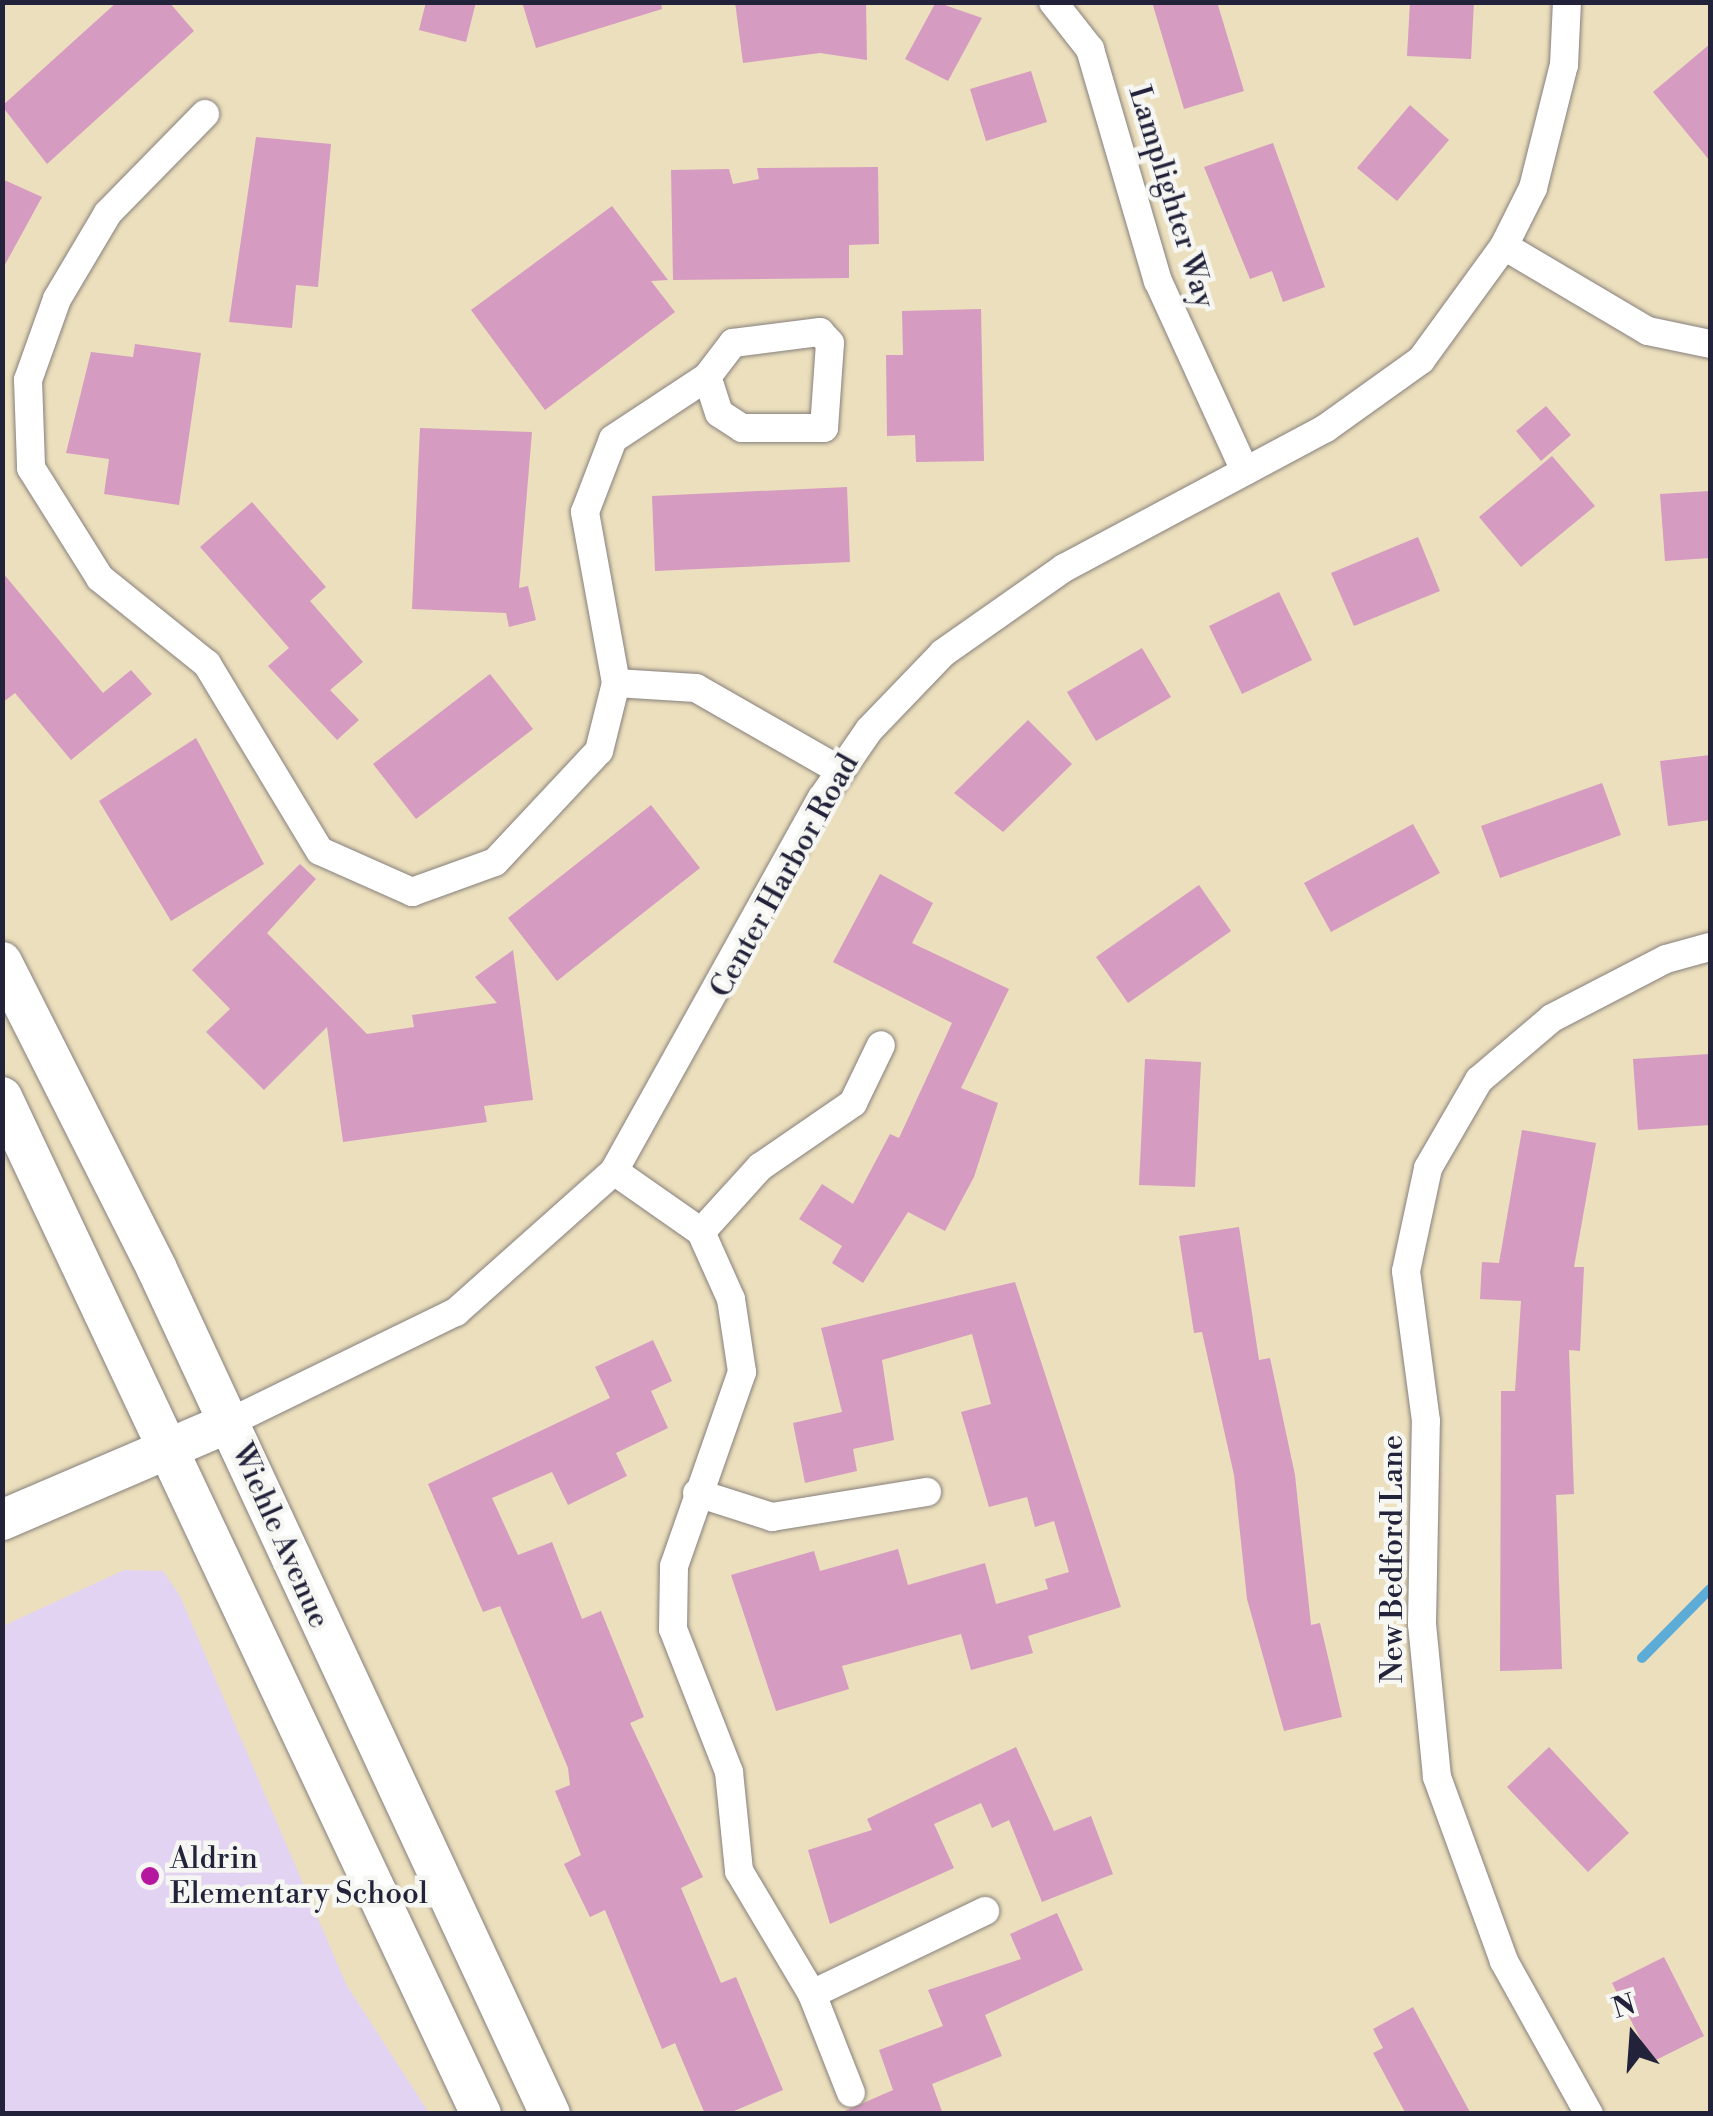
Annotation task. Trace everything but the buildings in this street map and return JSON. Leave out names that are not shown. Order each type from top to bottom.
[{"type":"main road","name":"Wiehle Avenue","points":[[2,962],[228,1423],[550,2114]]},
{"type":"main road","name":"Wiehle Avenue","points":[[2,1096],[481,2114]]},
{"type":"main road","name":"Center Harbor Road","points":[[2,1520],[228,1423]]},
{"type":"street","name":"Lamplighter Way","points":[[1054,2],[1090,49],[1158,281],[1245,472]]},
{"type":"street","name":"Center Harbor Road","points":[[228,1423],[456,1312],[614,1171],[840,771],[912,682],[998,610],[1372,400],[1420,360],[1504,246],[1552,128],[1567,2]]},
{"type":"street","points":[[205,114],[108,213],[57,298],[28,380],[31,468],[100,578],[207,664],[320,851],[412,892],[495,862],[548,812],[599,751],[616,683],[585,512],[614,440],[707,378],[732,343],[820,332],[833,374],[824,428],[742,428],[719,413],[707,378]]},
{"type":"street","points":[[1504,246],[1648,331],[1710,344]]},
{"type":"street","points":[[616,683],[696,688],[840,771]]},
{"type":"street","name":"New Bedford Lane","points":[[1588,2114],[1504,1960],[1437,1776],[1422,1624],[1426,1422],[1406,1270],[1428,1168],[1479,1080],[1552,1018],[1666,958],[1710,946]]},
{"type":"street","points":[[701,1232],[760,1167],[853,1103],[881,1044]]},
{"type":"street","points":[[614,1171],[701,1232],[732,1298],[742,1372],[674,1566],[673,1629],[728,1772],[739,1870],[812,1994],[851,2093]]},
{"type":"street","points":[[697,1493],[772,1517],[927,1492]]},
{"type":"street","points":[[812,1994],[985,1911]]},
{"type":"shaded area","name":"Aldrin Elementary School","points":[[124,1570],[163,1571],[180,1596],[346,1984],[429,2113],[3,2113],[3,1626]]},
{"type":"waterway","points":[[1642,1658],[1710,1589]]},
{"type":"place","name":"Aldrin Elementary School","points":[[150,1876]]}]
